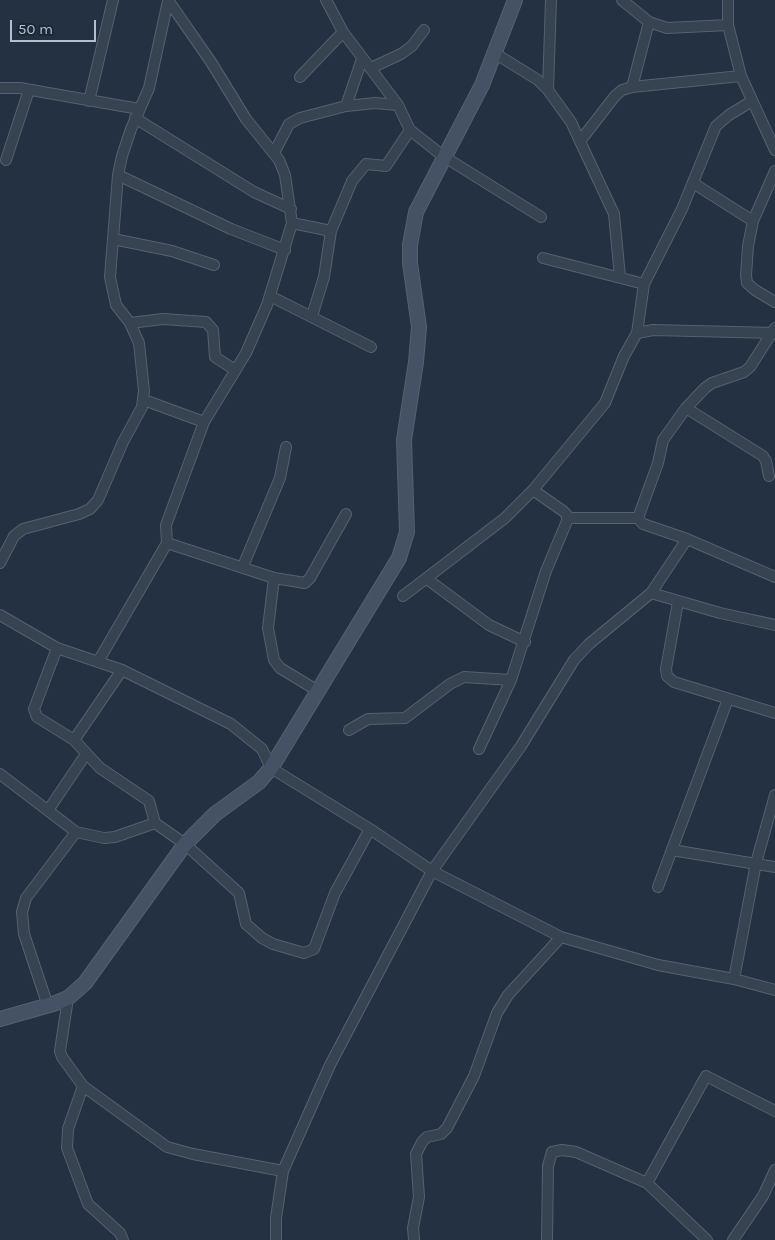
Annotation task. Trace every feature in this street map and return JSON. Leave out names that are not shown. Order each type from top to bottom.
[{"type":"street","points":[[89,101],[112,0]]},
{"type":"street","points":[[326,0],[343,32],[398,105],[410,130],[443,156],[542,216]]},
{"type":"street","points":[[0,1019],[48,1006],[68,998],[84,983],[185,844],[215,814],[259,782],[271,768],[399,558],[407,532],[404,440],[416,362],[419,327],[410,245],[416,212],[443,156],[482,84],[496,54],[515,0]]},
{"type":"street","points":[[548,90],[551,0]]},
{"type":"street","points":[[622,0],[649,22],[679,29],[728,26]]},
{"type":"street","points":[[728,0],[728,26],[741,76],[775,150]]},
{"type":"street","points":[[0,563],[14,536],[23,529],[79,514],[90,509],[98,500],[144,400],[139,344],[130,323],[116,305],[110,278],[118,175],[137,114],[150,83],[168,1]]},
{"type":"street","points":[[99,660],[167,543],[166,525],[204,422],[246,353],[270,296],[292,223],[285,175],[274,153],[246,119],[211,62],[168,1]]},
{"type":"street","points":[[632,87],[649,22]]},
{"type":"street","points":[[371,68],[401,54],[412,46],[424,30]]},
{"type":"street","points":[[300,77],[343,32]]},
{"type":"street","points":[[496,54],[527,72],[548,90],[581,140],[614,214],[620,277]]},
{"type":"street","points":[[346,106],[362,59]]},
{"type":"street","points":[[581,140],[620,91],[632,87],[741,76]]},
{"type":"street","points":[[0,79],[4,88],[29,90],[89,101],[137,114],[254,192],[291,209]]},
{"type":"street","points":[[6,160],[29,90]]},
{"type":"street","points":[[403,596],[505,518],[533,490],[605,403],[628,348],[637,333],[644,284],[693,183],[716,126],[729,115],[752,101]]},
{"type":"street","points":[[274,153],[289,124],[294,120],[346,106],[398,105]]},
{"type":"street","points":[[312,316],[324,277],[331,231],[352,182],[362,166],[366,164],[386,166],[410,130]]},
{"type":"street","points":[[775,171],[753,221],[748,246],[746,275],[748,283],[754,290],[775,302]]},
{"type":"street","points":[[118,175],[231,230],[285,250]]},
{"type":"street","points":[[693,183],[753,221]]},
{"type":"street","points":[[292,223],[331,231]]},
{"type":"street","points":[[113,239],[172,251],[214,265]]},
{"type":"street","points":[[543,258],[589,272],[620,277],[644,284]]},
{"type":"street","points":[[270,296],[371,348]]},
{"type":"street","points":[[130,323],[163,319],[198,319],[206,322],[213,330],[214,357],[235,370]]},
{"type":"street","points":[[637,333],[653,330],[774,331]]},
{"type":"street","points":[[638,518],[658,463],[663,440],[686,408],[712,383],[744,372],[750,367],[774,331]]},
{"type":"street","points":[[144,400],[204,422]]},
{"type":"street","points":[[686,408],[763,456],[769,476]]},
{"type":"street","points":[[243,566],[280,478],[286,447]]},
{"type":"street","points":[[533,490],[563,512],[568,518]]},
{"type":"street","points":[[167,543],[243,566],[274,578],[305,583],[310,578],[346,514]]},
{"type":"street","points":[[568,518],[638,518]]},
{"type":"street","points":[[479,748],[511,680],[525,642],[546,571],[568,518]]},
{"type":"street","points":[[638,518],[643,524],[687,539],[775,577]]},
{"type":"street","points":[[276,1240],[276,1218],[283,1171],[330,1065],[432,871],[521,746],[574,660],[589,644],[651,593],[687,539]]},
{"type":"street","points":[[274,578],[268,628],[274,660],[280,668],[318,691]]},
{"type":"street","points":[[427,579],[489,625],[525,642]]},
{"type":"street","points":[[651,593],[678,602],[775,625]]},
{"type":"street","points":[[678,602],[666,669],[667,676],[674,682],[775,713]]},
{"type":"street","points":[[0,615],[57,648],[99,660],[122,670],[230,724],[262,749],[271,768],[370,829],[432,871],[561,937],[658,965],[734,979],[775,990]]},
{"type":"street","points":[[57,648],[34,714],[74,740],[100,768],[149,801],[155,823],[185,844],[239,893],[248,928],[273,944],[304,953],[314,948],[338,887],[370,829]]},
{"type":"street","points":[[74,740],[122,670]]},
{"type":"street","points":[[349,730],[368,719],[405,718],[450,684],[464,677],[511,680]]},
{"type":"street","points":[[658,888],[728,699]]},
{"type":"street","points":[[48,809],[86,754]]},
{"type":"street","points":[[0,774],[76,832],[104,838],[115,837],[155,823]]},
{"type":"street","points":[[734,979],[756,863],[775,795]]},
{"type":"street","points":[[48,1006],[22,925],[22,912],[26,898],[76,832]]},
{"type":"street","points":[[672,850],[775,867]]},
{"type":"street","points":[[414,1240],[413,1232],[419,1197],[416,1154],[424,1139],[441,1134],[447,1128],[474,1076],[497,1013],[508,995],[561,937]]},
{"type":"street","points":[[68,998],[60,1050],[62,1058],[83,1086],[167,1147],[193,1154],[283,1171]]},
{"type":"street","points":[[647,1183],[706,1076],[775,1111]]},
{"type":"street","points":[[83,1086],[68,1130],[67,1148],[88,1204],[120,1233],[122,1240]]},
{"type":"street","points":[[547,1240],[548,1166],[552,1152],[562,1150],[576,1152],[647,1183],[707,1240]]},
{"type":"street","points":[[734,1240],[773,1184],[775,1170]]}]
